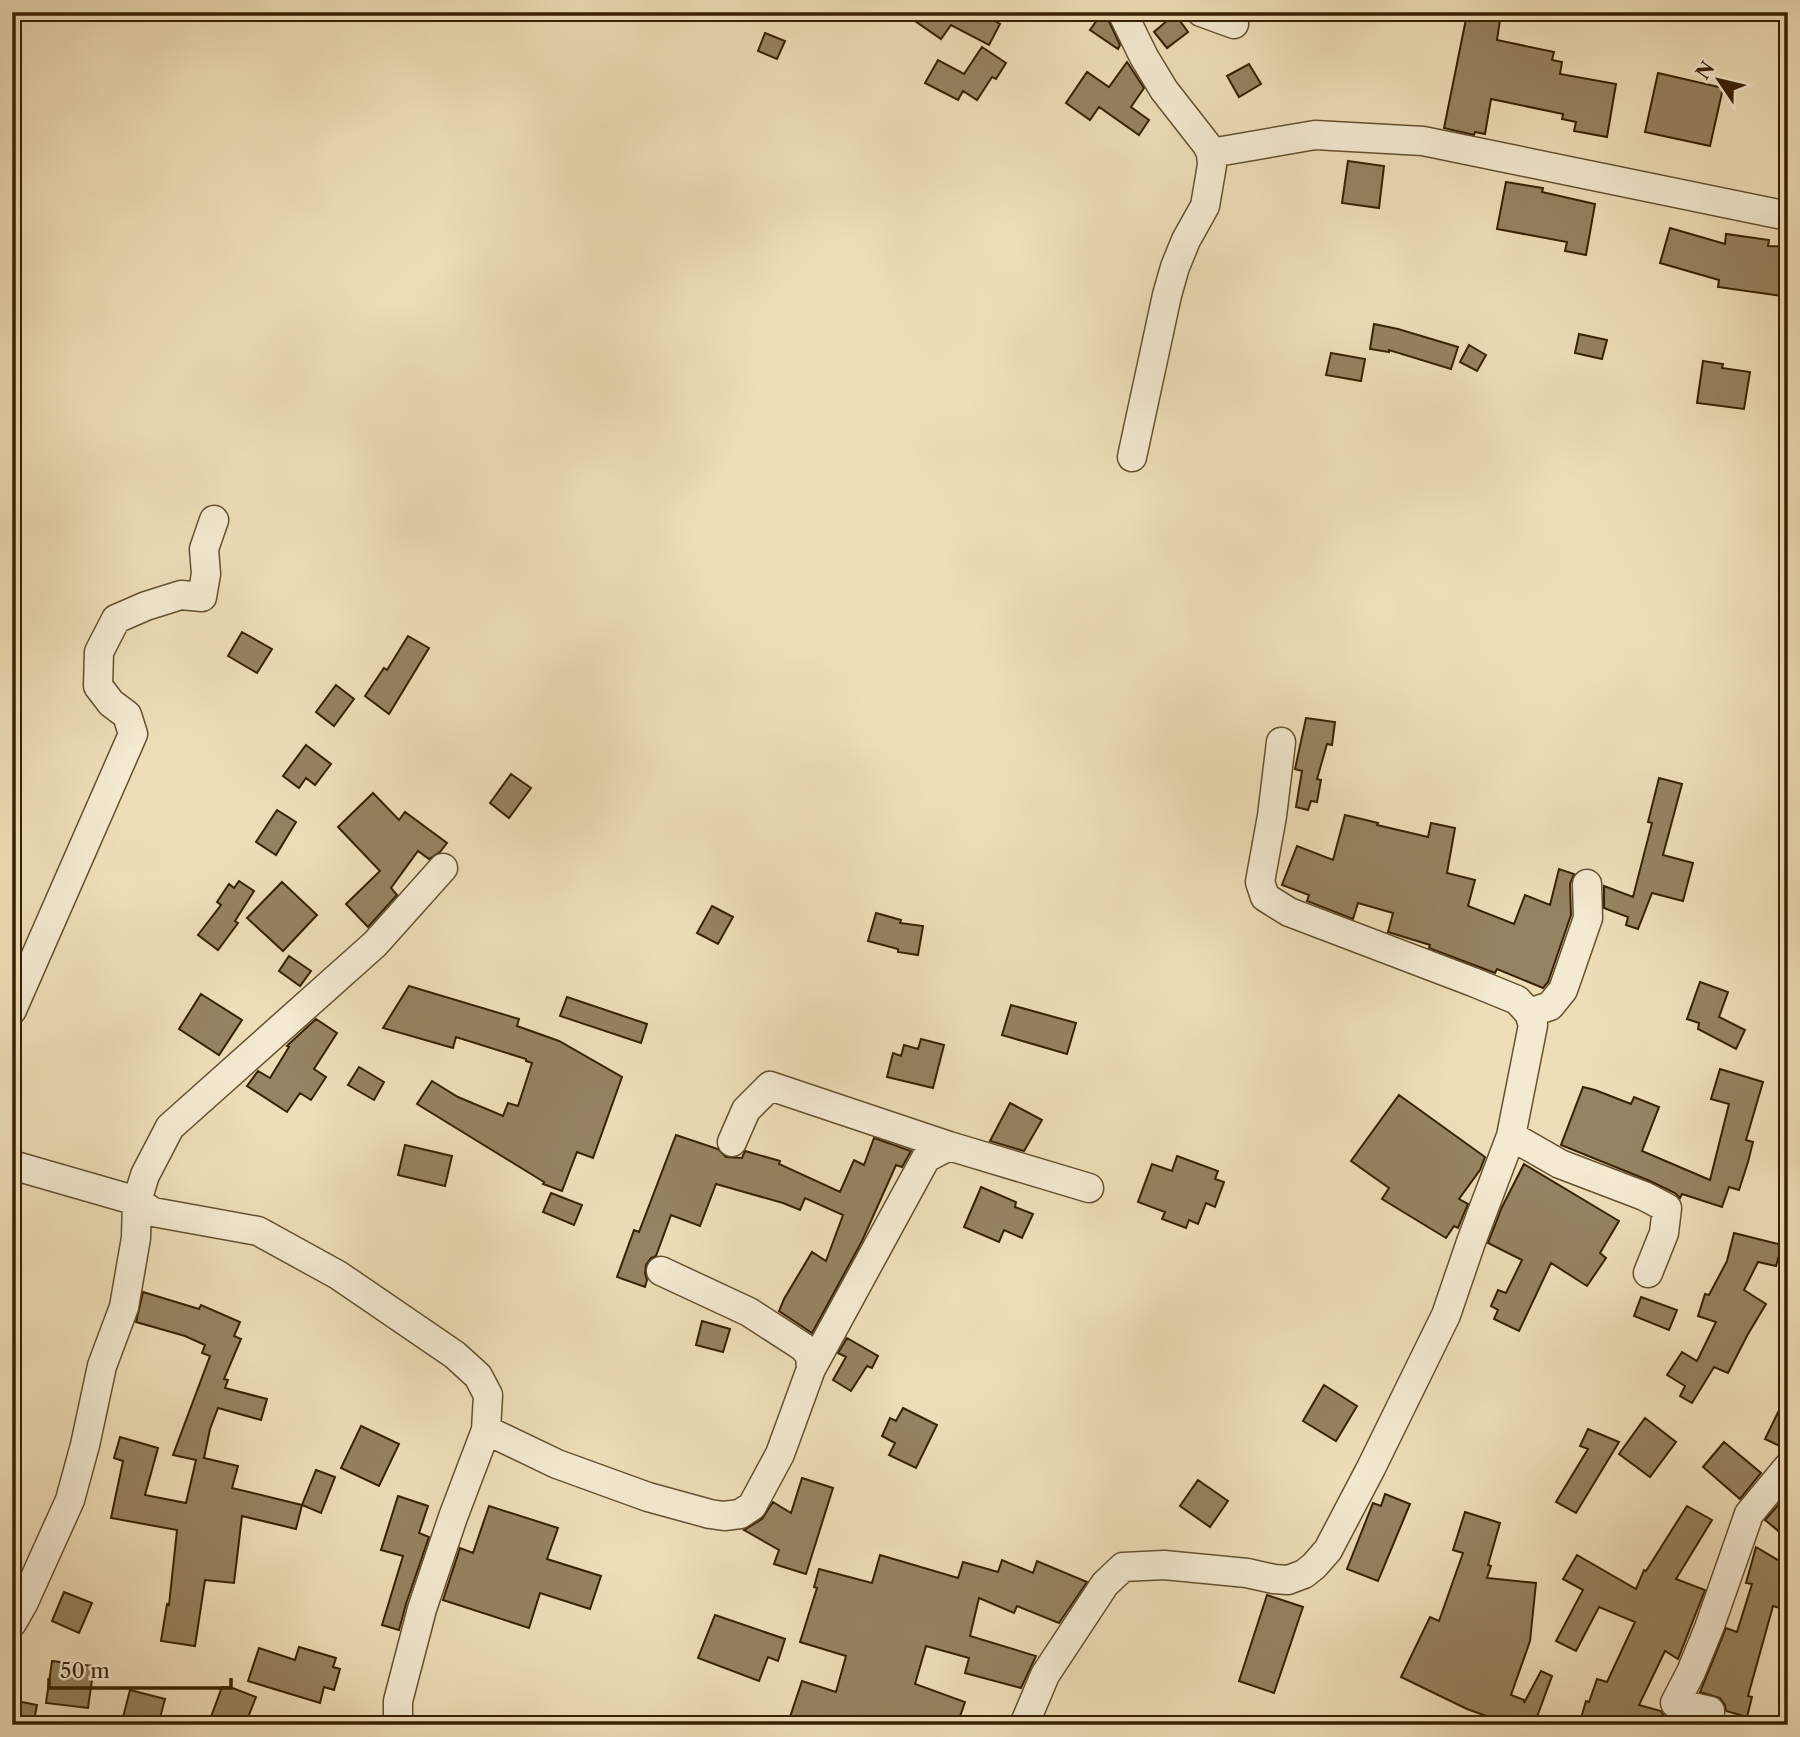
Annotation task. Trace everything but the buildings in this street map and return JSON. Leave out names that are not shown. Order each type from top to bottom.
[{"type":"street","points":[[1122,12],[1164,90],[1197,130],[1211,153],[1212,165],[1205,206],[1186,240],[1167,295],[1132,457]]},
{"type":"street","points":[[1201,12],[1234,24]]},
{"type":"street","points":[[1211,153],[1315,135],[1423,141],[1788,216]]},
{"type":"street","points":[[12,1010],[133,734],[127,715],[111,703],[98,686],[99,652],[116,619],[181,595],[202,597],[206,574],[204,549],[214,520]]},
{"type":"street","points":[[1024,1725],[1045,1675],[1105,1584],[1123,1567],[1164,1565],[1288,1580],[1304,1574],[1328,1550],[1446,1315],[1511,1136],[1533,1025],[1529,1013],[1517,1000],[1289,912],[1265,897],[1260,882],[1281,742]]},
{"type":"street","points":[[12,1623],[70,1500],[102,1366],[124,1307],[136,1238],[137,1200],[145,1175],[170,1127],[375,944],[443,868]]},
{"type":"street","points":[[1529,1013],[1550,1006],[1563,990],[1588,918],[1587,884]]},
{"type":"street","points":[[732,1142],[746,1110],[770,1086],[949,1146],[1089,1188]]},
{"type":"street","points":[[1511,1136],[1560,1164],[1644,1196],[1667,1208],[1664,1233],[1648,1273]]},
{"type":"street","points":[[486,1430],[557,1464],[648,1497],[710,1514],[740,1514],[752,1506],[780,1454],[811,1368],[926,1158],[949,1146]]},
{"type":"street","points":[[12,1165],[137,1200],[153,1212],[258,1231],[338,1275],[455,1355],[478,1376],[488,1395],[486,1430],[422,1609],[398,1701],[398,1725]]},
{"type":"street","points":[[661,1271],[749,1312],[803,1348],[810,1355],[811,1368]]},
{"type":"street","points":[[1708,1725],[1710,1711],[1675,1703],[1709,1628],[1749,1514],[1788,1467]]}]
